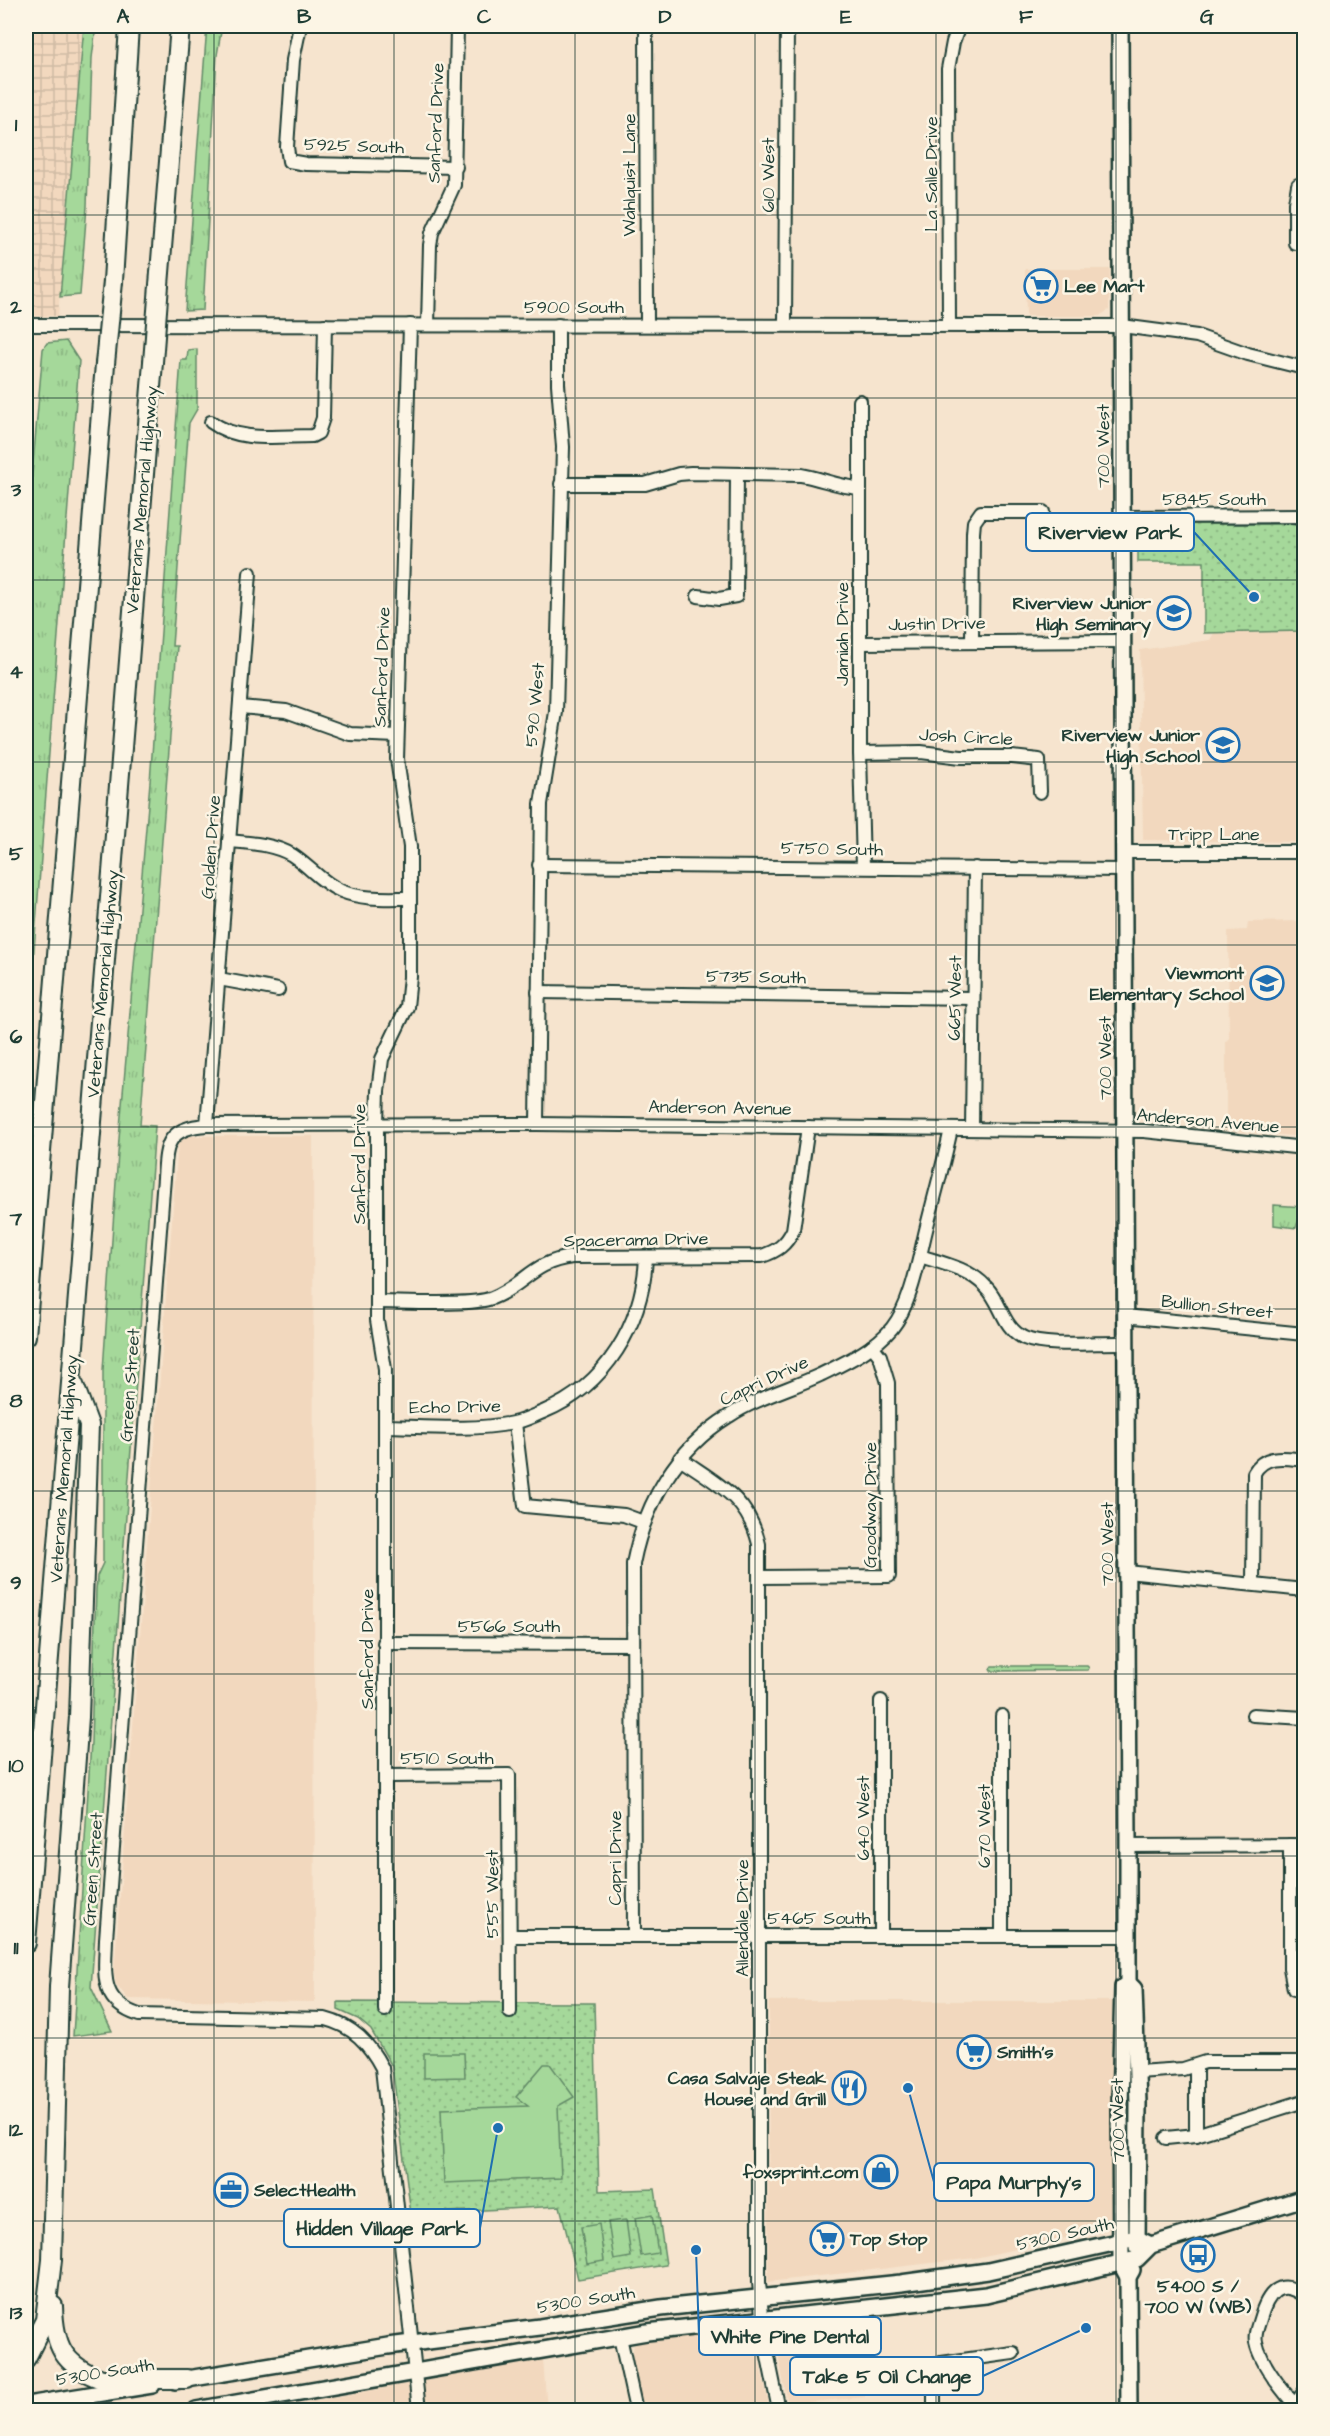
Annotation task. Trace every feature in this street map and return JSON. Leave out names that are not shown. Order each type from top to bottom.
[{"type":"highway","points":[[26,1336],[27,1287],[113,281],[129,26]]},
{"type":"highway","name":"Veterans Memorial Highway","points":[[26,1943],[180,26]]},
{"type":"highway","points":[[71,1378],[89,1425],[79,1717],[59,1987],[52,2260],[54,2330],[63,2356],[89,2374],[102,2379],[187,2379]]},
{"type":"highway","points":[[26,2358],[45,2320],[52,2260]]},
{"type":"main road","name":"700 West","points":[[1120,26],[1128,1983],[1134,1989],[1137,2072],[1137,2259]]},
{"type":"main road","name":"700 West","points":[[1128,1983],[1123,1987],[1121,2030],[1121,2241],[1125,2271],[1129,2410]]},
{"type":"main road","points":[[196,2410],[620,2337],[762,2318],[986,2295],[1125,2271],[1151,2245],[1305,2198]]},
{"type":"main road","name":"5300 South","points":[[27,2410],[33,2403],[411,2343],[540,2327],[661,2307],[901,2283],[988,2271],[1137,2238],[1151,2245]]},
{"type":"street","name":"5925 South","points":[[300,26],[293,60],[288,161],[306,164],[456,167]]},
{"type":"street","name":"Sanford Drive","points":[[428,325],[432,233],[450,198],[456,167],[457,26]]},
{"type":"street","name":"Wahlquist Lane","points":[[646,26],[647,324]]},
{"type":"street","name":"610 West","points":[[785,324],[787,26]]},
{"type":"street","name":"La Salle Drive","points":[[950,324],[948,69],[953,42],[959,26]]},
{"type":"street","points":[[1295,243],[1295,194],[1298,185],[1305,185]]},
{"type":"street","name":"5900 South","points":[[26,325],[950,324],[1122,326],[1197,336],[1248,354],[1305,368]]},
{"type":"street","points":[[211,422],[224,432],[240,436],[312,436],[318,433],[323,418],[325,325]]},
{"type":"street","name":"Sanford Drive","points":[[385,2010],[385,1426],[384,1355],[377,1320],[377,1123],[382,1059],[399,1027],[410,990],[410,838],[399,778],[397,736],[410,325]]},
{"type":"street","name":"590 West","points":[[537,1124],[539,865],[542,790],[556,712],[563,447],[558,384],[558,325]]},
{"type":"street","name":"Jamiah Drive","points":[[860,401],[860,753],[863,867]]},
{"type":"street","points":[[561,484],[639,485],[679,474],[737,474],[812,476],[836,486],[860,488]]},
{"type":"street","points":[[698,596],[719,599],[736,596],[737,474]]},
{"type":"street","points":[[972,642],[972,533],[976,516],[981,512],[1043,512]]},
{"type":"street","name":"5845 South","points":[[1123,517],[1305,516]]},
{"type":"street","name":"Golden Drive","points":[[207,1125],[250,573]]},
{"type":"street","name":"Justin Drive","points":[[860,643],[1123,641]]},
{"type":"street","points":[[240,707],[286,711],[350,734],[397,736]]},
{"type":"street","name":"Josh Circle","points":[[860,753],[921,752],[961,757],[1012,757],[1039,760],[1040,792]]},
{"type":"street","points":[[229,841],[275,847],[285,851],[322,880],[343,892],[369,898],[410,898]]},
{"type":"street","name":"Tripp Lane","points":[[1124,852],[1305,852]]},
{"type":"street","name":"5750 South","points":[[539,865],[1124,870]]},
{"type":"street","name":"665 West","points":[[972,1129],[975,868]]},
{"type":"street","points":[[219,979],[278,990]]},
{"type":"street","name":"5735 South","points":[[538,992],[973,998]]},
{"type":"street","name":"Anderson Avenue","points":[[165,1169],[167,1150],[174,1134],[186,1127],[207,1125],[537,1124],[1144,1131],[1305,1148]]},
{"type":"street","name":"Spacerama Drive","points":[[377,1302],[489,1299],[507,1291],[536,1268],[555,1259],[762,1256],[780,1248],[792,1230],[808,1127]]},
{"type":"street","name":"Capri Drive","points":[[634,1936],[633,1564],[643,1522],[660,1487],[680,1458],[702,1435],[729,1415],[842,1365],[872,1346],[891,1329],[904,1307],[920,1256],[951,1129]]},
{"type":"street","name":"Green Street","points":[[165,1169],[106,1939],[107,1988],[116,2004],[127,2012],[139,2016],[325,2019],[340,2023],[366,2042],[382,2068],[419,2410]]},
{"type":"street","points":[[920,1256],[962,1270],[976,1278],[996,1299],[1006,1324],[1022,1337],[1045,1343],[1125,1342]]},
{"type":"street","name":"Echo Drive","points":[[385,1426],[477,1427],[515,1423],[554,1408],[572,1397],[590,1383],[608,1364],[631,1326],[637,1310],[646,1257]]},
{"type":"street","name":"Bullion Street","points":[[1125,1316],[1305,1334]]},
{"type":"street","name":"Goodway Drive","points":[[760,1577],[889,1576],[888,1383],[880,1356],[872,1346]]},
{"type":"street","points":[[515,1423],[525,1506],[624,1515],[643,1522]]},
{"type":"street","name":"Allendale Drive","points":[[680,1458],[722,1487],[749,1514],[759,1544],[760,2297],[779,2410]]},
{"type":"street","points":[[1253,1584],[1254,1473],[1262,1463],[1274,1458],[1305,1460]]},
{"type":"street","points":[[1127,1572],[1305,1590]]},
{"type":"street","name":"5566 South","points":[[384,1644],[633,1644]]},
{"type":"street","name":"640 West","points":[[881,1701],[881,1936]]},
{"type":"street","points":[[1253,1715],[1305,1718]]},
{"type":"street","name":"670 West","points":[[1002,1716],[1002,1936]]},
{"type":"street","name":"5510 South","points":[[385,1776],[509,1775]]},
{"type":"street","name":"555 West","points":[[509,1775],[510,2012]]},
{"type":"street","points":[[1290,1845],[1290,1968],[1294,1989],[1305,1991]]},
{"type":"street","points":[[1128,1846],[1305,1845]]},
{"type":"street","name":"5465 South","points":[[510,1936],[1128,1936]]},
{"type":"street","points":[[1137,2072],[1164,2071],[1196,2066],[1205,2062],[1305,2062]]},
{"type":"street","points":[[1196,2066],[1196,2135]]},
{"type":"street","points":[[1166,2138],[1196,2135],[1305,2101]]},
{"type":"street","points":[[1305,2296],[1288,2287],[1273,2292],[1267,2298],[1256,2333],[1260,2353],[1295,2408],[1305,2392]]},
{"type":"street","points":[[620,2337],[636,2410]]},
{"type":"street","points":[[868,2369],[934,2364],[1013,2353]]},
{"type":"street","points":[[934,2364],[934,2410]]},
{"type":"shaded area","points":[[26,26],[83,26],[58,316],[26,316]]},
{"type":"shaded area","points":[[1025,269],[1110,269],[1109,310],[1099,316],[1026,316]]},
{"type":"shaded area","name":"Riverview Junior High School","points":[[1304,631],[1304,842],[1143,840],[1140,650],[1210,640],[1214,633]]},
{"type":"shaded area","name":"Viewmont Elementary School","points":[[1304,921],[1304,1137],[1226,1130],[1226,1041],[1229,1038],[1228,931],[1247,930],[1248,922]]},
{"type":"shaded area","points":[[186,1136],[313,1136],[315,2002],[128,1999],[116,1984],[114,1973],[178,1143]]},
{"type":"shaded area","points":[[769,2001],[1117,2001],[1116,2227],[975,2258],[768,2282]]},
{"type":"shaded area","points":[[853,2320],[865,2397],[788,2404],[775,2339],[779,2329],[786,2326]]},
{"type":"shaded area","points":[[749,2331],[754,2338],[770,2410],[643,2410],[632,2355],[634,2345],[646,2341]]},
{"type":"shaded area","points":[[543,2359],[547,2410],[263,2410],[407,2384]]},
{"type":"green space","points":[[84,26],[96,26],[92,58],[87,206],[80,295],[60,297]]},
{"type":"green space","points":[[207,26],[222,26],[217,55],[203,310],[185,311]]},
{"type":"green space","points":[[66,341],[79,361],[26,1054],[26,544],[43,349],[47,343]]},
{"type":"green space","points":[[197,349],[197,409],[189,423],[172,646],[177,646],[140,1125],[155,1126],[91,1987],[112,2031],[73,2036],[91,1742],[96,1590],[97,1576],[103,1563],[103,1370],[119,1139],[150,782],[181,360],[187,360],[188,350]]},
{"type":"green space","points":[[1141,524],[1304,524],[1304,631],[1204,633],[1204,562],[1138,562],[1138,526]]},
{"type":"green space","points":[[1274,1205],[1303,1207],[1302,1217],[1299,1218],[1296,1228],[1274,1225]]},
{"type":"green space","points":[[992,1666],[1087,1666],[1089,1668],[1088,1670],[991,1671]]},
{"type":"green space","points":[[338,2002],[594,2003],[599,2191],[655,2189],[666,2265],[578,2279],[560,2206],[411,2214],[392,2066],[371,2030],[358,2019],[338,2010]]},
{"type":"green space","points":[[424,2053],[464,2053],[465,2077],[424,2078]]},
{"type":"green space","points":[[544,2064],[550,2064],[574,2097],[558,2106],[561,2178],[444,2183],[441,2109],[528,2106],[516,2097]]},
{"type":"green space","points":[[652,2215],[658,2253],[641,2256],[635,2218]]},
{"type":"green space","points":[[626,2220],[631,2257],[614,2260],[608,2222]]},
{"type":"green space","points":[[599,2224],[604,2261],[587,2264],[581,2227]]},
{"type":"place","name":"Lee Mart","points":[[1041,286]]},
{"type":"place","name":"Riverview Park","points":[[1254,597]]},
{"type":"place","name":"Riverview Junior High Seminary","points":[[1174,613]]},
{"type":"place","name":"Riverview Junior High School","points":[[1223,745]]},
{"type":"place","name":"Viewmont Elementary School","points":[[1267,983]]},
{"type":"place","name":"Smith's","points":[[974,2052]]},
{"type":"place","name":"Casa Salvaje Steak House and Grill","points":[[849,2088]]},
{"type":"place","name":"Papa Murphy's","points":[[908,2088]]},
{"type":"place","name":"Hidden Village Park","points":[[498,2128]]},
{"type":"place","name":"foxsprint.com","points":[[881,2172]]},
{"type":"place","name":"SelectHealth","points":[[231,2190]]},
{"type":"place","name":"Top Stop","points":[[827,2239]]},
{"type":"place","name":"White Pine Dental","points":[[696,2250]]},
{"type":"place","name":"5400 S / 700 W (WB)","points":[[1198,2255]]},
{"type":"place","name":"Take 5 Oil Change","points":[[1086,2328]]}]
